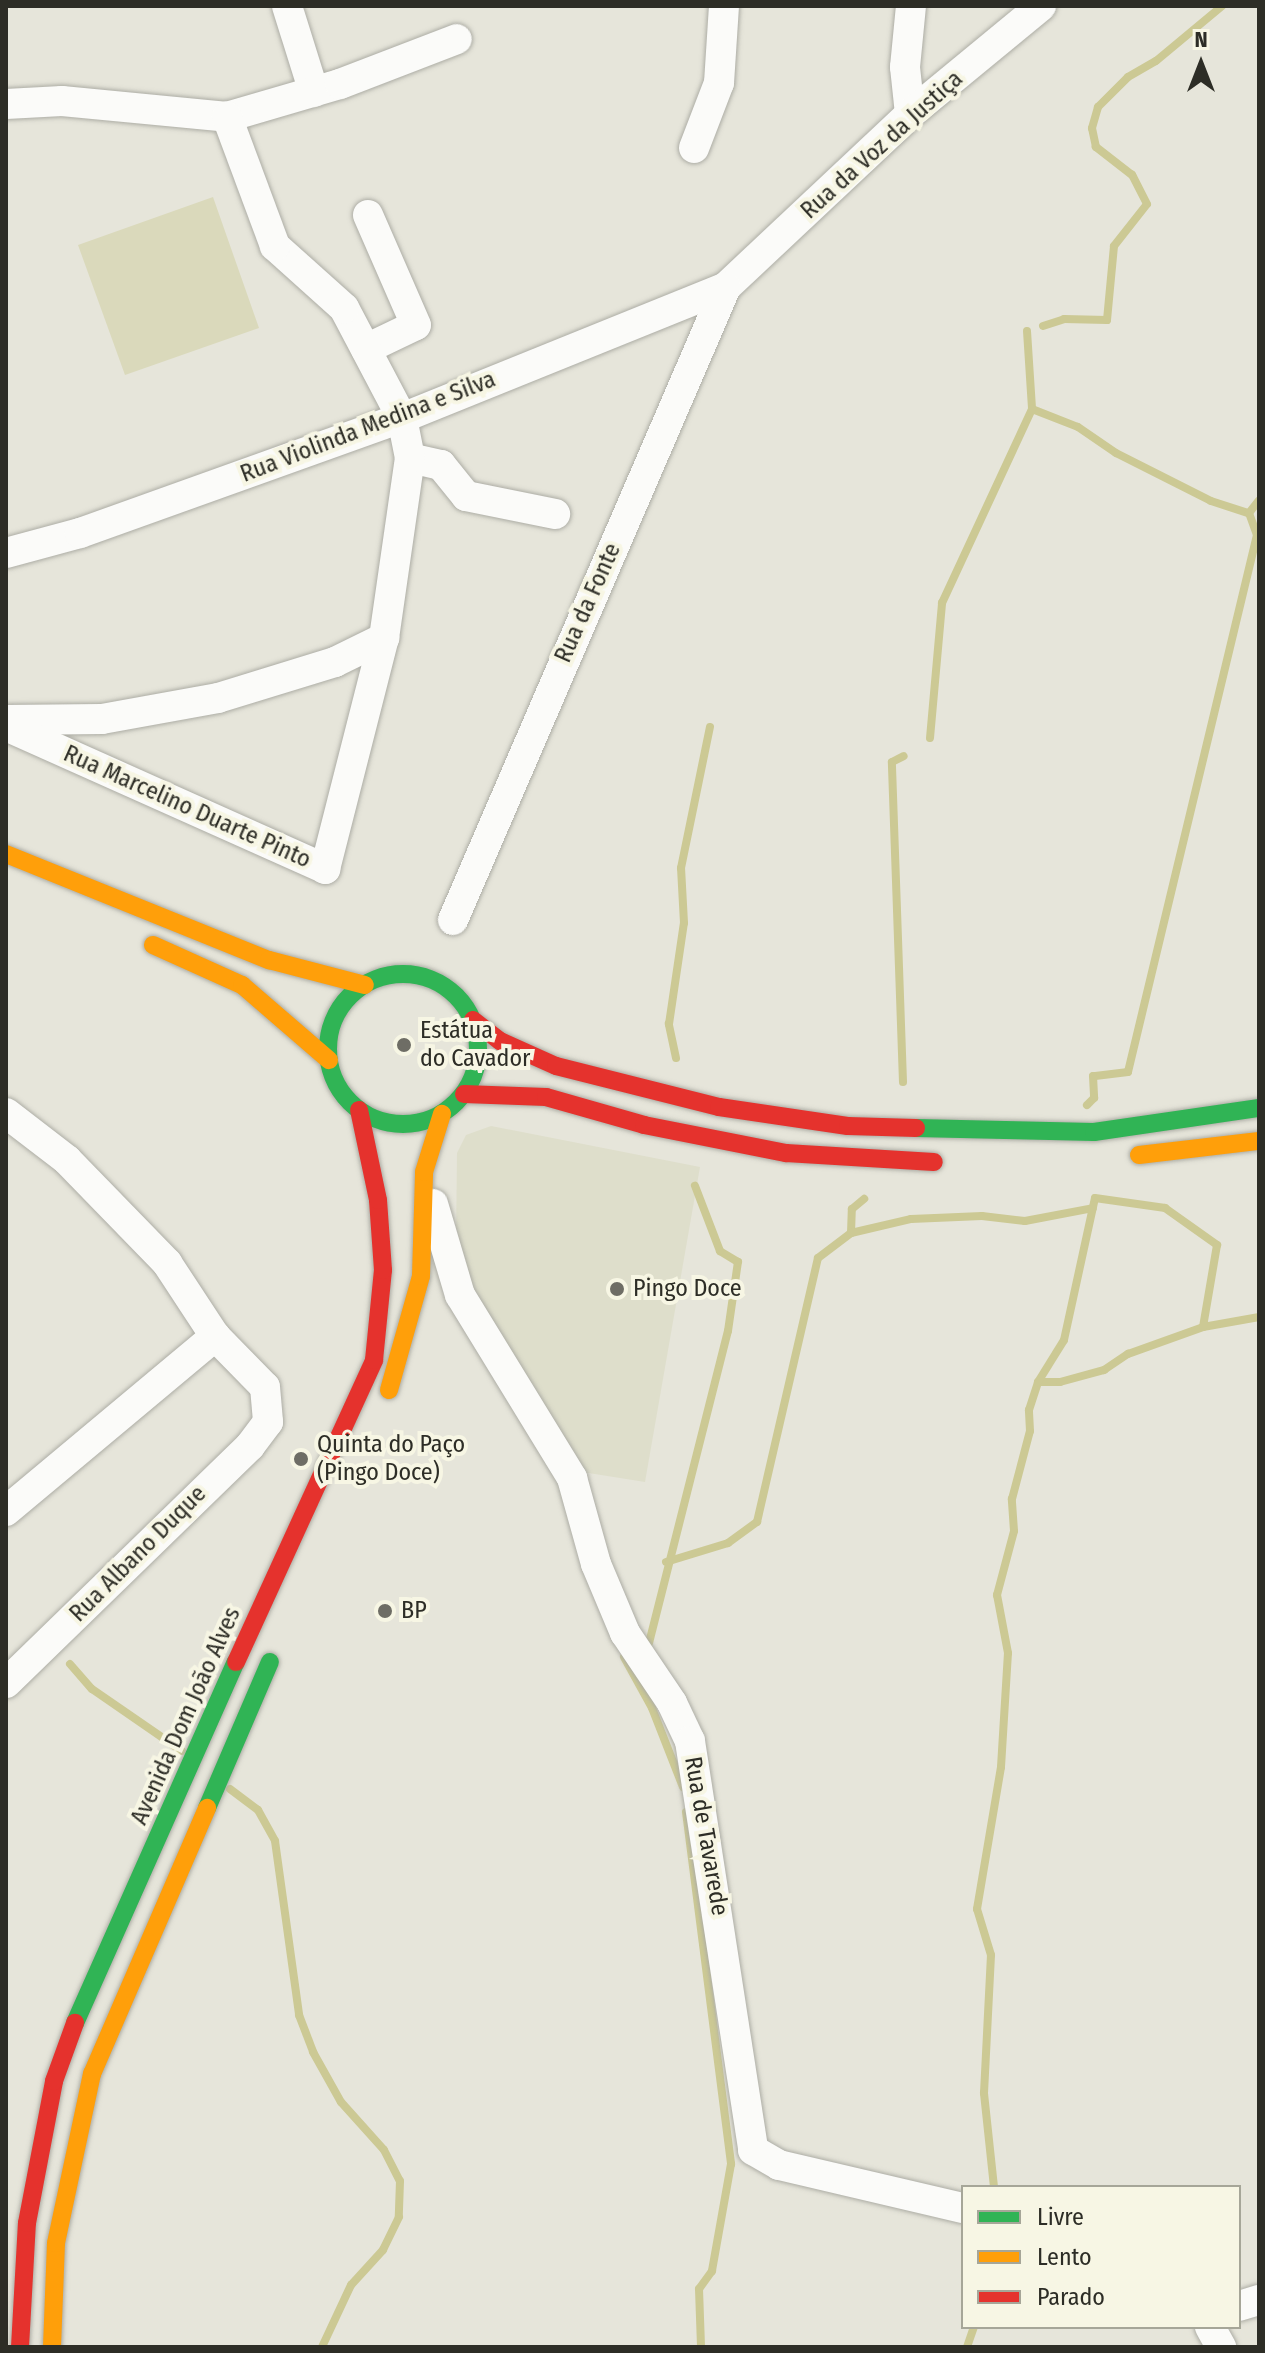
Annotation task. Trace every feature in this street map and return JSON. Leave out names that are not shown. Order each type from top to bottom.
[{"type":"main road","points":[[6,854],[269,960],[365,985]]},
{"type":"main road","points":[[131,936],[242,985],[329,1060]]},
{"type":"main road","points":[[473,1020],[479,1046],[475,1071],[464,1094],[442,1114],[400,1124],[359,1110],[334,1079],[329,1060],[336,1017],[365,985],[393,975],[417,976],[460,1000],[473,1020],[500,1041],[556,1066],[719,1107],[848,1126],[1094,1132],[1259,1108]]},
{"type":"main road","points":[[464,1094],[546,1097],[644,1125],[786,1153],[949,1163]]},
{"type":"main road","name":"Avenida Dom João Alves","points":[[20,2347],[27,2223],[54,2081],[89,1986],[374,1360],[381,1242],[378,1200],[359,1110]]},
{"type":"main road","points":[[381,1409],[400,1365],[421,1276],[424,1172],[442,1114]]},
{"type":"main road","points":[[1126,1157],[1259,1141]]},
{"type":"main road","points":[[52,2347],[56,2243],[92,2074],[278,1642]]},
{"type":"street","points":[[287,6],[314,92]]},
{"type":"street","points":[[694,148],[719,83],[724,6]]},
{"type":"street","points":[[910,114],[905,67],[911,6]]},
{"type":"street","name":"Rua da Voz da Justiça","points":[[726,287],[910,114],[1041,6]]},
{"type":"street","points":[[6,104],[62,101],[227,117],[314,92],[457,39]]},
{"type":"street","points":[[6,720],[102,719],[218,698],[335,662],[384,638],[410,458],[402,418],[344,308],[275,246],[227,117]]},
{"type":"street","points":[[366,349],[416,325],[368,215]]},
{"type":"street","name":"Rua Violinda Medina e Silva","points":[[6,553],[80,533],[402,418],[726,287]]},
{"type":"street","name":"Rua da Fonte","points":[[453,920],[726,287]]},
{"type":"street","points":[[410,458],[441,465],[466,496],[555,514]]},
{"type":"street","name":"Rua Marcelino Duarte Pinto","points":[[6,726],[325,869],[384,638]]},
{"type":"street","points":[[6,1113],[67,1160],[167,1263],[215,1336],[6,1511]]},
{"type":"street","name":"Rua de Tavarede","points":[[424,1172],[460,1295],[572,1478],[596,1564],[625,1633],[672,1703],[690,1741],[753,2150],[779,2165],[961,2208]]},
{"type":"street","name":"Rua Albano Duque","points":[[6,1683],[250,1446],[268,1422],[265,1387],[215,1336]]},
{"type":"street","points":[[1211,2329],[1221,2347]]},
{"type":"shaded area","points":[[213,197],[259,328],[125,375],[78,245]]},
{"type":"shaded area","points":[[491,1126],[700,1167],[645,1482],[576,1471],[473,1308],[456,1244],[457,1153],[466,1135]]},
{"type":"waterway","points":[[1043,326],[1064,319],[1107,320],[1114,246],[1147,204],[1132,175],[1096,147],[1092,128],[1098,107],[1128,77],[1156,61],[1222,6]]},
{"type":"waterway","points":[[1027,331],[1032,409],[1078,427],[1116,453],[1211,501],[1249,513],[1257,535],[1128,1072],[1093,1076],[1094,1098],[1087,1105]]},
{"type":"waterway","points":[[930,738],[942,603],[1032,409]]},
{"type":"waterway","points":[[1249,513],[1259,500]]},
{"type":"waterway","points":[[676,1058],[669,1024],[684,923],[681,868],[710,727]]},
{"type":"waterway","points":[[903,1082],[892,762],[904,756]]},
{"type":"waterway","points":[[649,1643],[728,1331],[738,1262],[720,1251],[695,1186]]},
{"type":"waterway","points":[[994,2185],[984,2093],[991,1955],[977,1909],[1001,1767],[1008,1653],[997,1595],[1014,1531],[1012,1499],[1030,1431],[1029,1410],[1038,1382],[1064,1340],[1095,1198],[1165,1208],[1217,1245],[1203,1327]]},
{"type":"waterway","points":[[851,1233],[852,1209],[864,1199]]},
{"type":"waterway","points":[[666,1562],[728,1543],[757,1522],[818,1258],[851,1233],[911,1219],[982,1216],[1025,1221],[1093,1208]]},
{"type":"waterway","points":[[1038,1382],[1060,1382],[1104,1370],[1128,1354],[1203,1327],[1259,1317]]},
{"type":"waterway","points":[[624,1657],[652,1708],[683,1787]]},
{"type":"waterway","points":[[70,1664],[92,1689],[182,1751]]},
{"type":"waterway","points":[[230,1789],[258,1810],[275,1841],[299,2015],[313,2052],[341,2102],[384,2150],[400,2181],[399,2217],[383,2250],[351,2285],[322,2347]]},
{"type":"waterway","points":[[686,1812],[731,2164],[712,2271],[699,2289],[701,2347]]},
{"type":"waterway","points":[[967,2347],[973,2329]]},
{"type":"traffic: fast","points":[[403,974],[432,980],[456,996],[472,1020],[478,1049],[472,1078],[456,1102],[432,1118],[403,1124],[374,1118],[350,1102],[334,1078],[328,1049],[334,1020],[350,996],[374,980],[403,974]]},
{"type":"traffic: fast","points":[[916,1128],[1094,1132],[1259,1108]]},
{"type":"traffic: fast","points":[[75,2023],[236,1662]]},
{"type":"traffic: fast","points":[[207,1808],[270,1662]]},
{"type":"traffic: slow","points":[[6,854],[269,960],[365,985]]},
{"type":"traffic: slow","points":[[153,945],[242,985],[329,1060]]},
{"type":"traffic: slow","points":[[389,1390],[421,1276],[424,1172],[442,1114]]},
{"type":"traffic: slow","points":[[1139,1155],[1259,1141]]},
{"type":"traffic: slow","points":[[52,2347],[56,2243],[92,2074],[207,1808]]},
{"type":"traffic: jam","points":[[473,1020],[500,1041],[556,1066],[719,1107],[848,1126],[916,1128]]},
{"type":"traffic: jam","points":[[464,1094],[546,1097],[644,1125],[786,1153],[934,1162]]},
{"type":"traffic: jam","points":[[236,1662],[374,1360],[383,1270],[378,1200],[359,1110]]},
{"type":"traffic: jam","points":[[20,2347],[27,2223],[54,2081],[75,2023]]},
{"type":"place","name":"Estátua do Cavador","points":[[404,1045]]},
{"type":"place","name":"Pingo Doce","points":[[617,1289]]},
{"type":"place","name":"Quinta do Paço (Pingo Doce)","points":[[301,1459]]},
{"type":"place","name":"BP","points":[[385,1611]]}]
